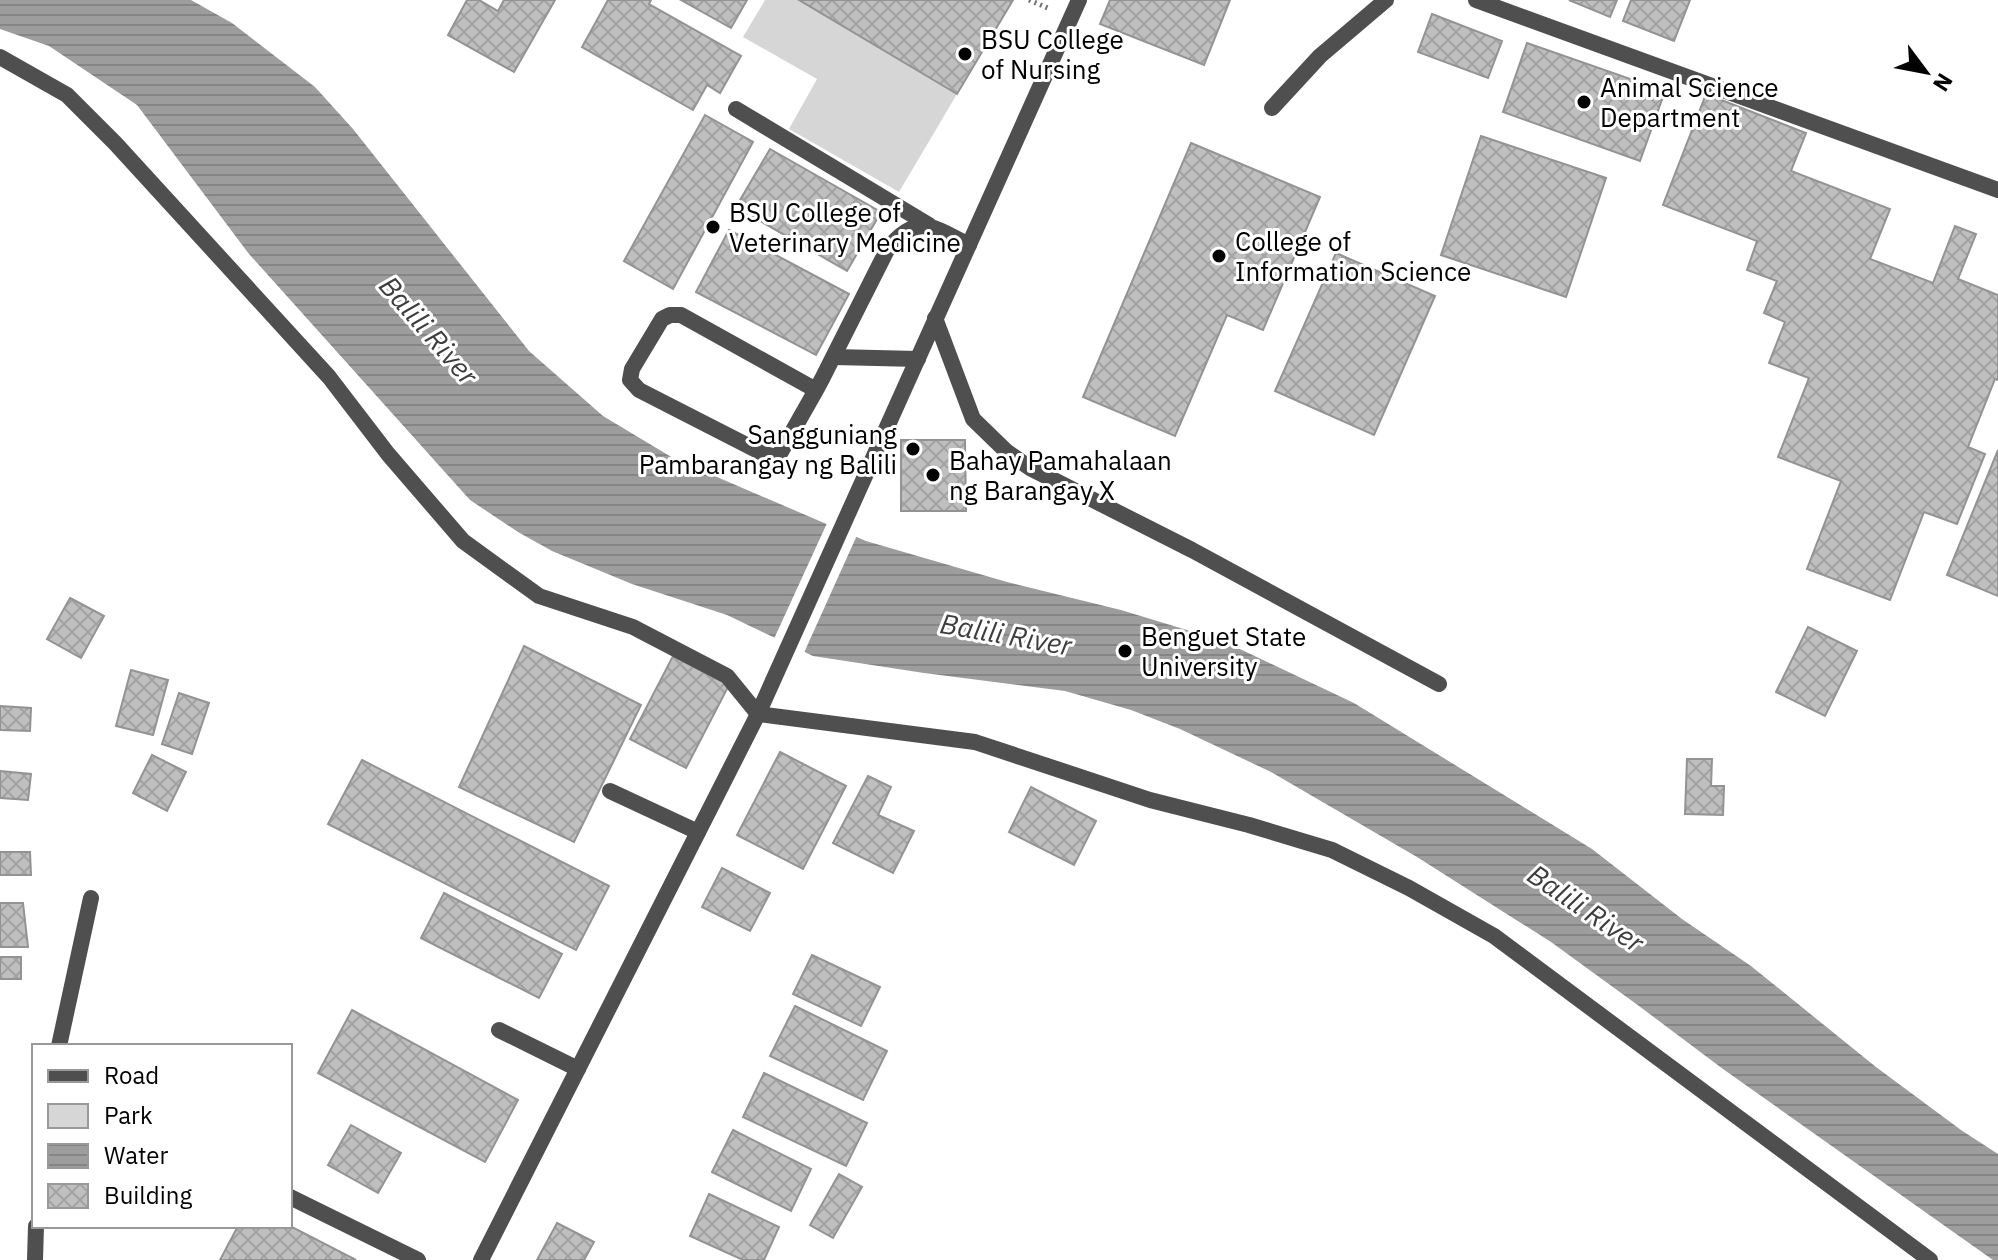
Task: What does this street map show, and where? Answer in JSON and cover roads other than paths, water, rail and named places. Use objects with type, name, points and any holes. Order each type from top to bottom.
[{"type":"street","points":[[481,1260],[758,714],[1079,0]]},
{"type":"street","points":[[1272,108],[1320,56],[1386,0]]},
{"type":"street","points":[[1476,0],[1998,190]]},
{"type":"street","points":[[0,57],[67,95],[168,199],[329,377],[388,454],[463,541],[539,596],[633,627],[727,676],[758,714],[975,742],[1150,800],[1332,850],[1409,888],[1494,936],[1930,1260]]},
{"type":"street","points":[[736,109],[929,225],[969,245]]},
{"type":"street","points":[[816,390],[681,315],[662,319],[632,369],[630,380],[639,390],[772,457],[778,457],[816,390],[834,357],[887,250],[903,234],[929,225]]},
{"type":"street","points":[[935,318],[973,419],[1006,451],[1030,468],[1192,550],[1439,684]]},
{"type":"street","points":[[834,357],[918,359]]},
{"type":"street","points":[[610,791],[698,832]]},
{"type":"street","points":[[59,1044],[91,898]]},
{"type":"street","points":[[499,1030],[578,1069]]},
{"type":"street","points":[[292,1198],[418,1260]]},
{"type":"street","points":[[35,1260],[36,1228]]},
{"type":"water","name":"Balili River","points":[[0,0],[191,0],[232,23],[315,87],[353,129],[529,351],[603,416],[673,458],[866,541],[1223,641],[1354,703],[1592,849],[1682,919],[1751,966],[1876,1067],[1998,1154],[1998,1260],[1993,1260],[1723,1069],[1551,942],[1417,857],[1271,772],[1180,729],[1131,710],[1065,691],[813,656],[727,615],[632,584],[552,551],[518,532],[470,500],[249,254],[137,105],[49,46],[0,29]]},
{"type":"place","name":"BSU College of Nursing","points":[[965,54]]},
{"type":"place","name":"Animal Science Department","points":[[1584,102]]},
{"type":"place","name":"BSU College of Veterinary Medicine","points":[[713,227]]},
{"type":"place","name":"College of Information Science","points":[[1219,256]]},
{"type":"place","name":"Sangguniang Pambarangay ng Balili","points":[[913,449]]},
{"type":"place","name":"Bahay Pamahalaan ng Barangay X","points":[[933,475]]},
{"type":"place","name":"Benguet State University","points":[[1125,651]]}]
